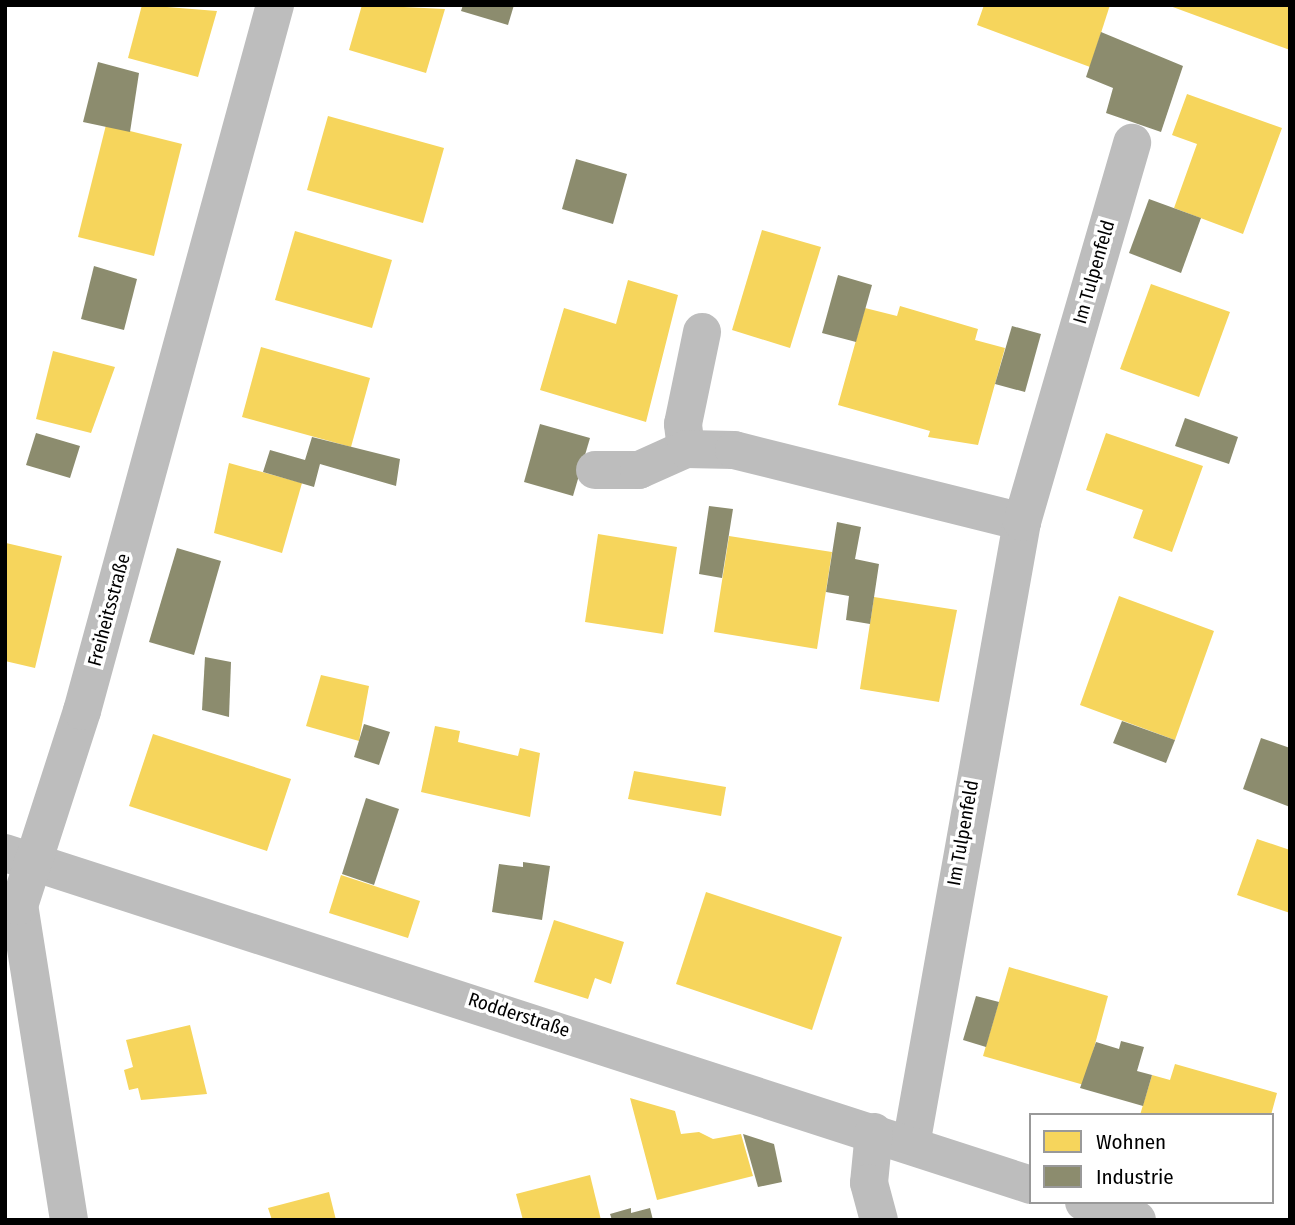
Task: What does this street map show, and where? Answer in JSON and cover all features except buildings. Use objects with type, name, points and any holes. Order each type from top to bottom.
[{"type":"street","name":"Freiheitsstraße","points":[[69,1220],[19,905],[18,856],[82,711],[275,5]]},
{"type":"street","name":"Im Tulpenfeld","points":[[911,1145],[1022,522],[1132,143]]},
{"type":"street","points":[[686,449],[683,424],[702,332]]},
{"type":"street","points":[[594,470],[639,470],[686,449],[734,450],[1022,522]]},
{"type":"street","name":"Rodderstraße","points":[[18,856],[1029,1184]]},
{"type":"street","points":[[874,1132],[869,1183],[879,1220]]},
{"type":"street","points":[[1090,1204],[1137,1220]]}]
